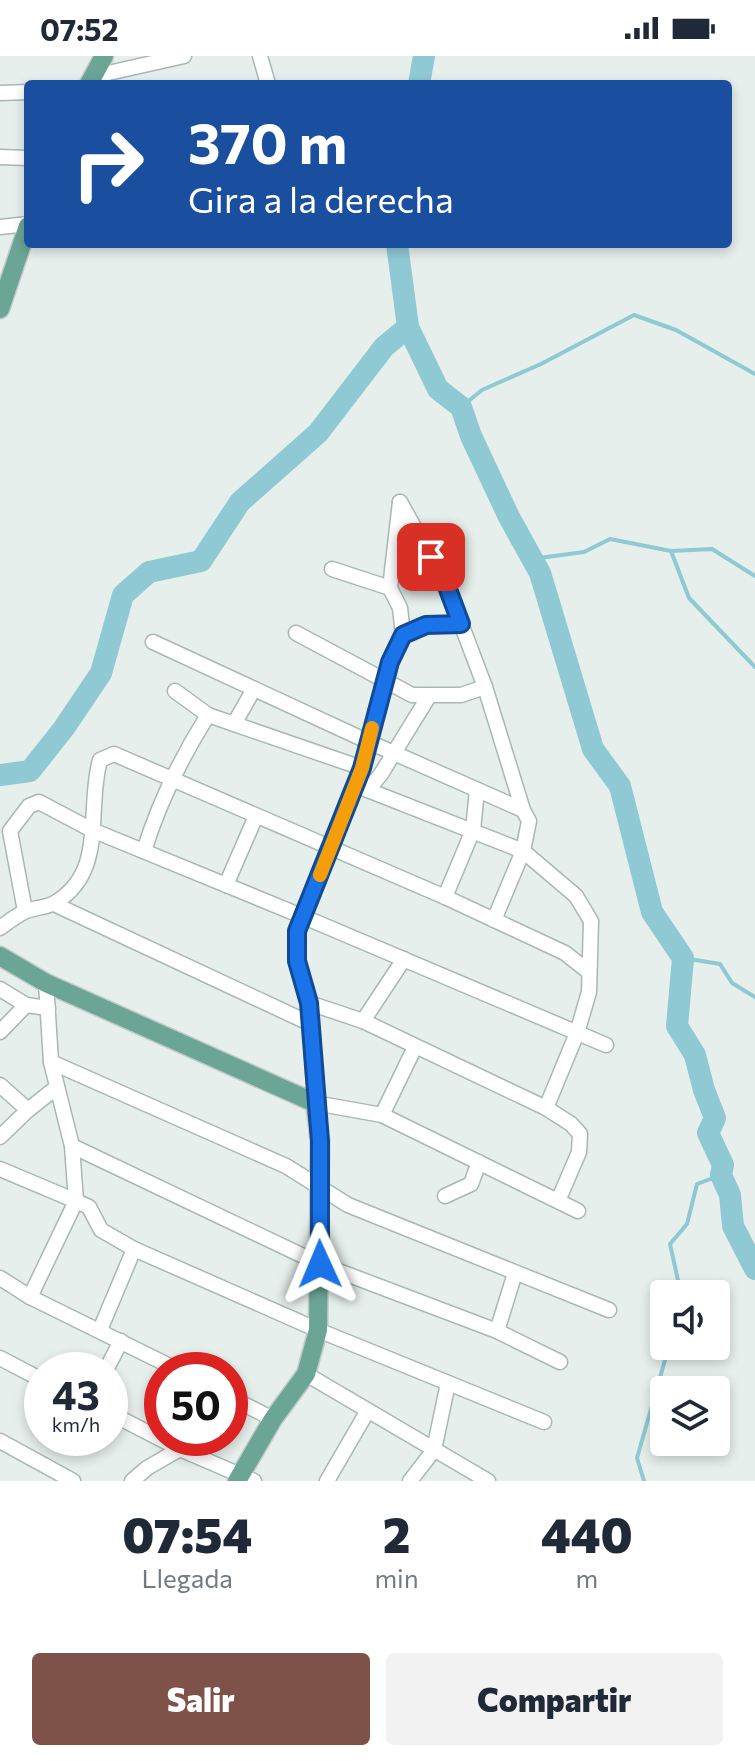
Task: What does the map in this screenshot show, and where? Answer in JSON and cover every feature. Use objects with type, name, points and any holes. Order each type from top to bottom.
[{"type":"main road","points":[[92,80],[104,56]]},
{"type":"main road","points":[[0,309],[24,237]]},
{"type":"main road","points":[[0,956],[46,983],[315,1103],[320,1141],[318,1330],[306,1374],[273,1419],[244,1479]]},
{"type":"street","points":[[92,80],[184,56]]},
{"type":"street","points":[[260,56],[267,80]]},
{"type":"street","points":[[0,93],[24,92]]},
{"type":"street","points":[[0,157],[24,158]]},
{"type":"street","points":[[0,227],[24,225]]},
{"type":"street","points":[[362,788],[362,768],[385,678],[403,635],[400,608],[390,588],[400,502],[446,584],[485,687],[529,821],[523,851],[494,920]]},
{"type":"street","points":[[332,569],[390,588]]},
{"type":"street","points":[[403,635],[426,625],[461,624]]},
{"type":"street","points":[[296,633],[412,695],[461,695],[485,687]]},
{"type":"street","points":[[153,642],[523,810]]},
{"type":"street","points":[[234,724],[254,689]]},
{"type":"street","points":[[175,691],[208,715],[362,768]]},
{"type":"street","points":[[429,696],[394,753],[362,788],[331,848],[297,931],[297,961],[309,1003],[315,1103],[382,1115],[578,1211]]},
{"type":"street","points":[[144,851],[171,780],[208,715]]},
{"type":"street","points":[[0,928],[25,911],[54,904],[74,888],[90,862],[96,775],[100,760],[114,754],[445,897],[565,953],[589,972]]},
{"type":"street","points":[[362,788],[523,851],[576,896],[591,921],[589,992],[577,1033],[546,1108]]},
{"type":"street","points":[[445,897],[473,830],[477,790]]},
{"type":"street","points":[[25,911],[10,831],[29,806],[39,802],[92,830],[606,1045]]},
{"type":"street","points":[[226,885],[256,816]]},
{"type":"street","points":[[54,904],[309,1023]]},
{"type":"street","points":[[363,1021],[404,959]]},
{"type":"street","points":[[30,1297],[76,1201],[72,1146],[51,1062],[46,983]]},
{"type":"street","points":[[0,989],[26,1005],[48,1008]]},
{"type":"street","points":[[309,1003],[363,1021],[546,1108],[571,1124],[580,1134],[579,1152],[558,1201]]},
{"type":"street","points":[[0,1032],[26,1005]]},
{"type":"street","points":[[382,1115],[415,1047]]},
{"type":"street","points":[[51,1062],[286,1166],[348,1205],[609,1310]]},
{"type":"street","points":[[0,1085],[28,1110]]},
{"type":"street","points":[[0,1137],[57,1087]]},
{"type":"street","points":[[72,1146],[320,1264],[497,1331],[560,1362]]},
{"type":"street","points":[[445,1196],[471,1184],[479,1162]]},
{"type":"street","points":[[0,1169],[89,1207],[101,1230],[134,1249],[318,1330],[544,1422]]},
{"type":"street","points":[[100,1330],[134,1249]]},
{"type":"street","points":[[497,1331],[515,1273]]},
{"type":"street","points":[[0,1278],[30,1297],[144,1353]]},
{"type":"street","points":[[115,1352],[121,1341]]},
{"type":"street","points":[[0,1358],[24,1371]]},
{"type":"street","points":[[306,1374],[488,1481]]},
{"type":"street","points":[[410,1481],[434,1450],[448,1383]]},
{"type":"street","points":[[248,1406],[273,1419]]},
{"type":"street","points":[[327,1481],[367,1412]]},
{"type":"street","points":[[0,1441],[73,1481]]},
{"type":"street","points":[[132,1481],[168,1456]]},
{"type":"street","points":[[195,1456],[244,1479]]},
{"type":"waterway","points":[[420,80],[424,56]]},
{"type":"waterway","points":[[398,248],[408,327],[438,389],[461,407],[471,436],[509,517],[540,573],[593,749],[620,786],[652,912],[683,958],[677,1026],[695,1055],[715,1118],[708,1133],[723,1165],[721,1175],[730,1195],[733,1226],[755,1269]]},
{"type":"waterway","points":[[461,407],[482,390],[541,364],[634,315],[676,330],[755,374]]},
{"type":"waterway","points":[[0,775],[30,771],[64,728],[101,673],[123,595],[149,572],[201,561],[240,502],[318,433],[384,347],[408,327]]},
{"type":"waterway","points":[[532,559],[584,552],[610,539],[671,551],[689,598],[755,667]]},
{"type":"waterway","points":[[671,551],[712,549],[755,576]]},
{"type":"waterway","points":[[683,958],[720,964],[732,983],[755,997]]},
{"type":"waterway","points":[[678,1280],[670,1244],[687,1224],[697,1184],[721,1175]]},
{"type":"waterway","points":[[644,1481],[637,1458],[665,1360]]},
{"type":"slow traffic","points":[[320,875],[362,768],[372,728]]},
{"type":"route","points":[[320,1264],[320,1141],[309,1003],[297,961],[297,931],[362,768],[390,662],[403,635],[426,625],[461,624],[446,584],[431,557]]}]
